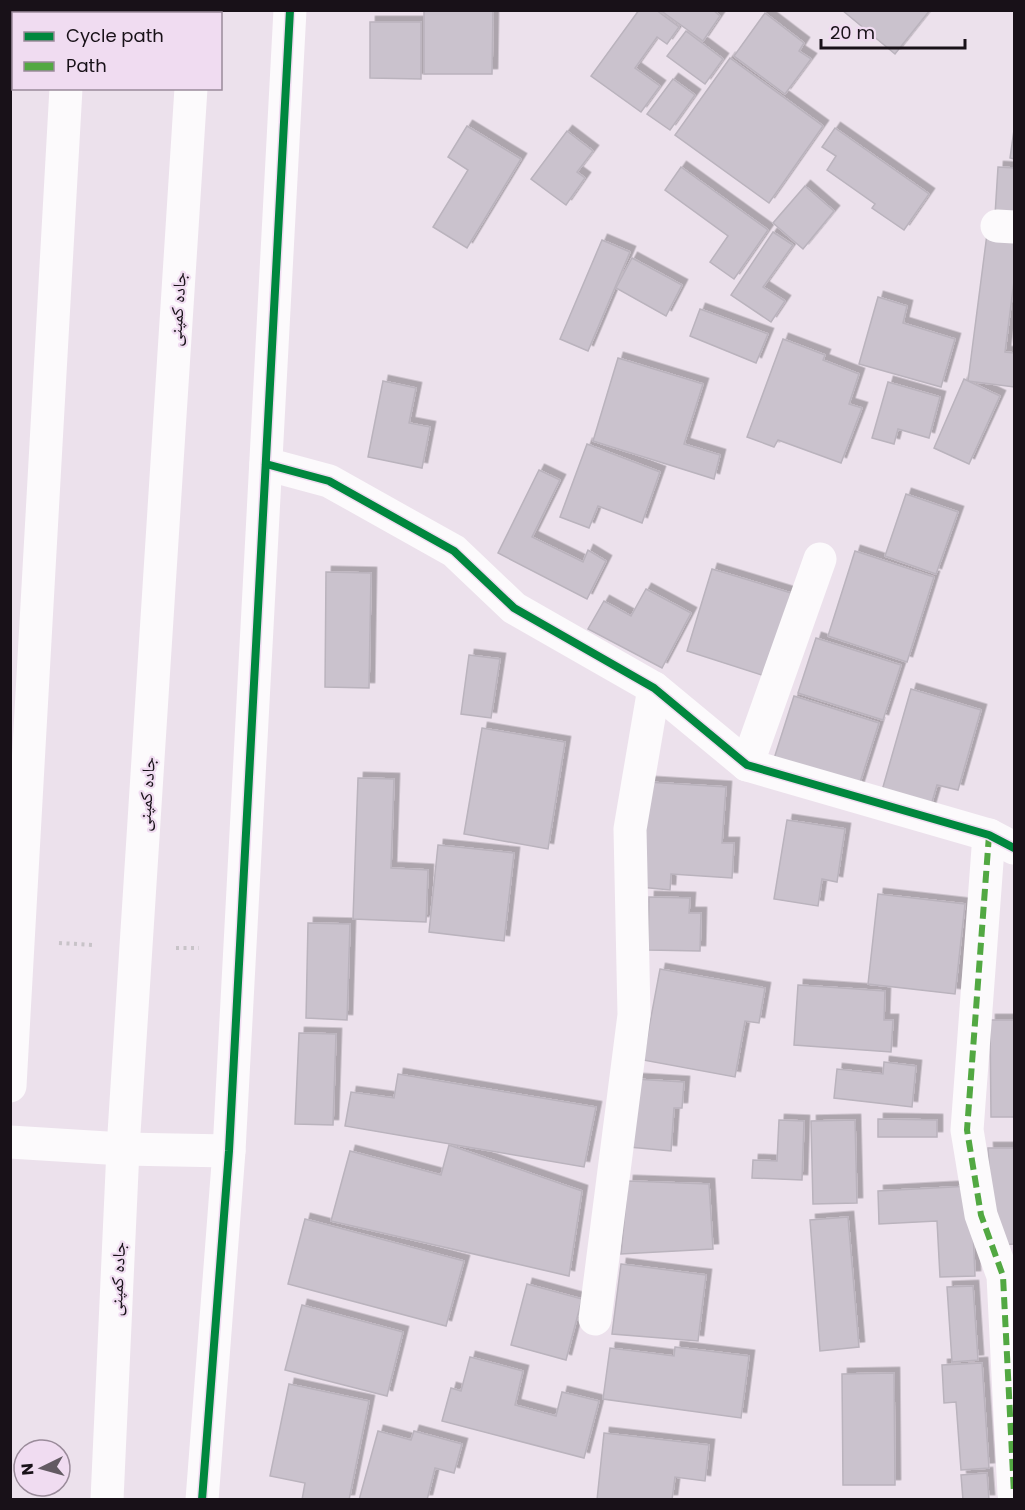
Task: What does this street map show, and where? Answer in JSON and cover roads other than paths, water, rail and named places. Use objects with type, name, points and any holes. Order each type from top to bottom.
[{"type":"main road","points":[[202,1500],[229,1151],[290,10]]},
{"type":"main road","points":[[10,1086],[66,90]]},
{"type":"main road","name":"جاده کمپنی","points":[[107,1500],[123,1149],[190,90]]},
{"type":"main road","points":[[266,464],[329,482],[454,551],[514,608],[654,688],[747,765],[1002,842],[967,1131],[981,1215],[1003,1276],[1014,1494]]},
{"type":"main road","points":[[747,765],[820,559]]},
{"type":"main road","points":[[595,1319],[634,1014],[630,829],[654,688]]},
{"type":"main road","points":[[10,1142],[123,1149],[229,1151]]}]
